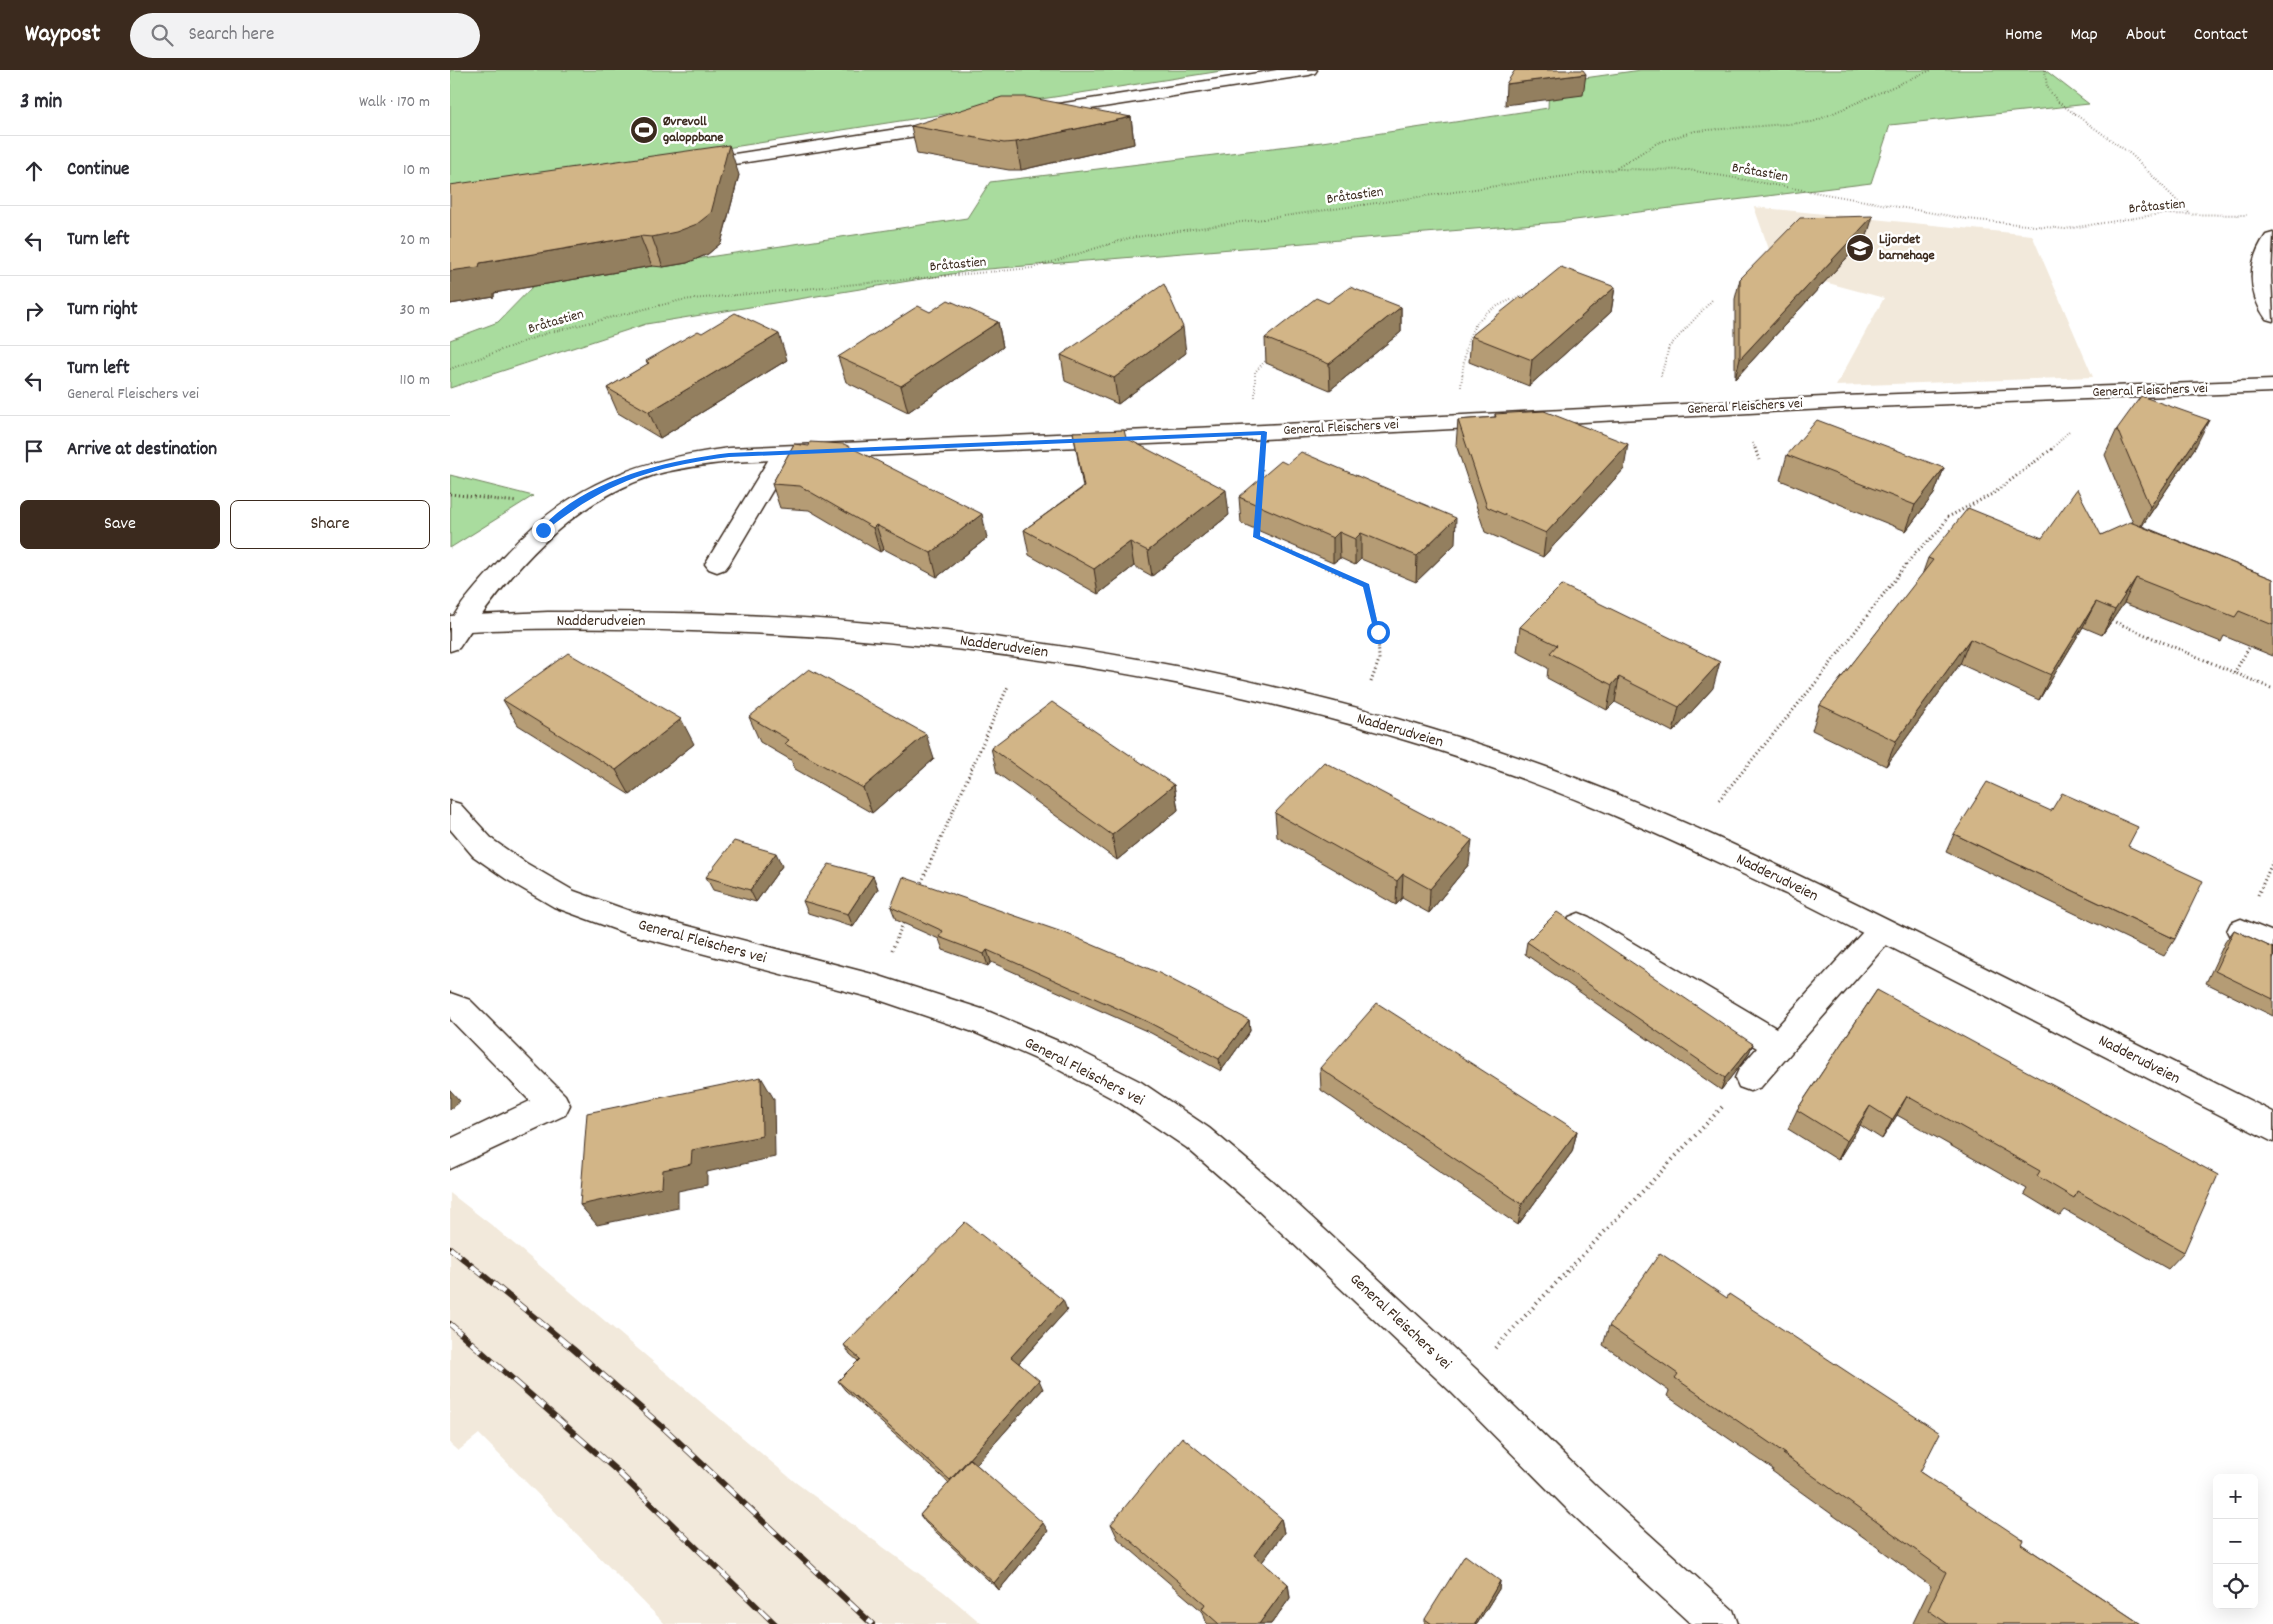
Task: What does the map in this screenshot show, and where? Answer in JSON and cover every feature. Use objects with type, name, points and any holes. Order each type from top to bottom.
[{"type":"street","points":[[1023,114],[1309,70]]},
{"type":"street","points":[[677,168],[964,123]]},
{"type":"street","points":[[2273,239],[2259,270],[2268,307],[2273,315]]},
{"type":"street","name":"General Fleischers vei","points":[[455,630],[524,547],[575,504],[614,483],[662,466],[729,455],[1259,433],[1844,402],[2273,386]]},
{"type":"street","points":[[718,564],[784,454]]},
{"type":"street","name":"Nadderudveien","points":[[455,630],[560,621],[782,624],[865,631],[1029,650],[1202,680],[1358,718],[1503,762],[1649,820],[1798,888],[2273,1128]]},
{"type":"street","name":"General Fleischers vei","points":[[450,811],[483,848],[516,871],[564,899],[625,921],[876,987],[985,1023],[1061,1056],[1130,1092],[1198,1138],[1261,1192],[1464,1381],[1584,1500],[1719,1624]]},
{"type":"street","points":[[1580,926],[1778,1046]]},
{"type":"street","points":[[1750,1078],[1882,930]]},
{"type":"street","points":[[2241,931],[2273,945]]},
{"type":"street","points":[[450,1006],[460,1009],[554,1105],[450,1155]]},
{"type":"path","points":[[1616,169],[1657,143],[1695,131],[1814,122],[1931,70]]},
{"type":"path","points":[[2044,70],[2047,88],[2058,102],[2132,155],[2190,214]]},
{"type":"path","name":"Bråtastien","points":[[450,369],[547,333],[682,300],[1032,268],[1129,238],[1616,169],[1689,170],[1967,219],[2065,229],[2160,214],[2255,215]]},
{"type":"path","points":[[1456,422],[1465,349],[1475,323],[1503,304],[1535,292]]},
{"type":"path","points":[[1664,411],[1661,375],[1669,347],[1712,300]]},
{"type":"path","points":[[1260,490],[1255,372],[1271,355]]},
{"type":"path","points":[[1719,800],[1818,680],[1915,553],[1938,532],[1948,517],[1994,493],[2050,451],[2090,408],[2085,394]]},
{"type":"path","points":[[450,494],[531,504],[560,515]]},
{"type":"path","points":[[1257,528],[1256,537],[1366,585],[1378,632],[1379,660],[1372,680]]},
{"type":"path","points":[[2104,618],[2273,689]]},
{"type":"path","points":[[2234,673],[2254,641]]},
{"type":"path","points":[[919,887],[1011,680]]},
{"type":"path","points":[[2254,904],[2273,861]]},
{"type":"path","points":[[876,987],[907,915]]},
{"type":"path","points":[[1464,1381],[1750,1078]]},
{"type":"shaded area","points":[[1754,207],[2032,235],[2093,377],[1836,386],[1884,298],[1776,269]]},
{"type":"shaded area","points":[[450,1193],[494,1227],[795,1482],[944,1592],[982,1624],[665,1624],[479,1434],[458,1451],[450,1444]]},
{"type":"green space","name":"Øvrevoll galoppbane","points":[[450,70],[1228,70],[450,191]]},
{"type":"green space","points":[[1641,70],[2045,70],[2089,104],[1890,125],[1871,183],[1559,222],[976,270],[646,324],[450,388],[450,340],[498,322],[536,283],[967,218],[990,182],[1322,142],[1548,108],[1549,83]]},
{"type":"green space","points":[[450,475],[533,496],[450,548]]},
{"type":"building","points":[[1515,70],[1583,70],[1586,74],[1506,84]]},
{"type":"building","points":[[1002,97],[1027,97],[1131,117],[1004,143],[911,126]]},
{"type":"building","points":[[729,145],[711,213],[697,224],[676,232],[652,237],[640,236],[480,263],[479,267],[450,271],[450,185]]},
{"type":"building","points":[[1873,216],[1740,359],[1740,279],[1800,218]]},
{"type":"building","points":[[1561,267],[1615,287],[1532,360],[1471,336],[1520,297],[1523,298]]},
{"type":"building","points":[[1164,284],[1183,327],[1114,378],[1061,355]]},
{"type":"building","points":[[1350,287],[1401,307],[1329,364],[1265,338],[1316,298],[1328,303]]},
{"type":"building","points":[[948,300],[998,322],[901,386],[838,357],[918,306],[930,312]]},
{"type":"building","points":[[735,313],[779,334],[649,412],[607,388],[649,363],[646,361],[698,331],[702,333]]},
{"type":"building","points":[[2141,396],[2209,420],[2150,507],[2117,429]]},
{"type":"building","points":[[1544,411],[1628,444],[1546,533],[1487,507],[1458,420],[1496,417],[1495,414]]},
{"type":"building","points":[[1817,420],[1944,468],[1915,505],[1787,455]]},
{"type":"building","points":[[1124,430],[1126,438],[1226,490],[1148,551],[1130,542],[1094,569],[1024,530],[1084,487],[1073,432]]},
{"type":"building","points":[[810,442],[844,444],[982,514],[931,553],[876,525],[873,528],[800,486],[772,484],[794,444],[809,446]]},
{"type":"building","points":[[1301,452],[1456,518],[1417,556],[1361,533],[1355,539],[1339,532],[1333,538],[1239,497],[1281,461],[1287,464]]},
{"type":"building","points":[[2077,489],[2101,535],[2130,522],[2273,579],[2273,625],[2239,611],[2235,617],[2136,578],[2115,610],[2096,602],[2051,675],[1970,639],[1896,741],[1820,705],[1933,560],[1928,558],[1968,508],[2042,538]]},
{"type":"building","points":[[1562,585],[1720,662],[1679,707],[1619,677],[1612,685],[1550,653],[1557,645],[1520,627]]},
{"type":"building","points":[[568,653],[681,719],[616,770],[503,700]]},
{"type":"building","points":[[809,669],[926,734],[863,788],[785,744],[789,740],[749,717]]},
{"type":"building","points":[[1052,702],[1174,785],[1112,835],[991,748]]},
{"type":"building","points":[[1324,762],[1472,840],[1430,889],[1403,874],[1397,881],[1275,813]]},
{"type":"building","points":[[1987,782],[2051,811],[2062,793],[2138,827],[2128,846],[2203,881],[2175,939],[1954,834]]},
{"type":"building","points":[[734,841],[776,853],[750,890],[706,877]]},
{"type":"building","points":[[829,864],[873,876],[848,914],[803,901]]},
{"type":"building","points":[[903,877],[1065,933],[1159,973],[1249,1020],[1219,1059],[1148,1022],[987,950],[984,954],[939,937],[943,931],[891,907]]},
{"type":"building","points":[[1557,912],[1753,1044],[1725,1078],[1527,942]]},
{"type":"building","points":[[2234,930],[2273,948],[2273,999],[2215,971]]},
{"type":"building","points":[[1877,990],[2218,1175],[2184,1252],[2077,1191],[2074,1198],[2037,1176],[2040,1171],[1907,1096],[1892,1120],[1870,1106],[1847,1141],[1797,1110]]},
{"type":"building","points":[[1377,1003],[1577,1131],[1522,1204],[1320,1068]]},
{"type":"building","points":[[761,1077],[762,1136],[692,1150],[691,1164],[663,1170],[662,1187],[580,1205],[587,1113]]},
{"type":"building","points":[[965,1222],[1063,1300],[1011,1357],[1039,1380],[950,1480],[838,1381],[860,1359],[844,1345]]},
{"type":"building","points":[[1660,1253],[1727,1298],[1729,1294],[1940,1433],[1920,1472],[2023,1540],[2021,1544],[2141,1624],[1948,1624],[1928,1610],[1946,1572],[1783,1454],[1786,1454],[1675,1378],[1678,1374],[1609,1326]]},
{"type":"building","points":[[1182,1437],[1281,1518],[1254,1555],[1288,1584],[1259,1624],[1219,1624],[1202,1609],[1205,1604],[1111,1524]]},
{"type":"building","points":[[970,1459],[1043,1523],[994,1583],[920,1515]]},
{"type":"building","points":[[1465,1555],[1500,1581],[1475,1624],[1432,1624],[1425,1619]]},
{"type":"railway","points":[[450,1248],[573,1349],[666,1430],[872,1624]]},
{"type":"railway","points":[[450,1324],[616,1470],[775,1624]]},
{"type":"place","name":"Øvrevoll galoppbane","points":[[644,130]]},
{"type":"place","name":"Lijordet barnehage","points":[[1860,248]]},
{"type":"route","points":[[543,530],[575,504],[614,483],[662,466],[729,455],[1264,432],[1256,537],[1366,585],[1378,632]]}]
